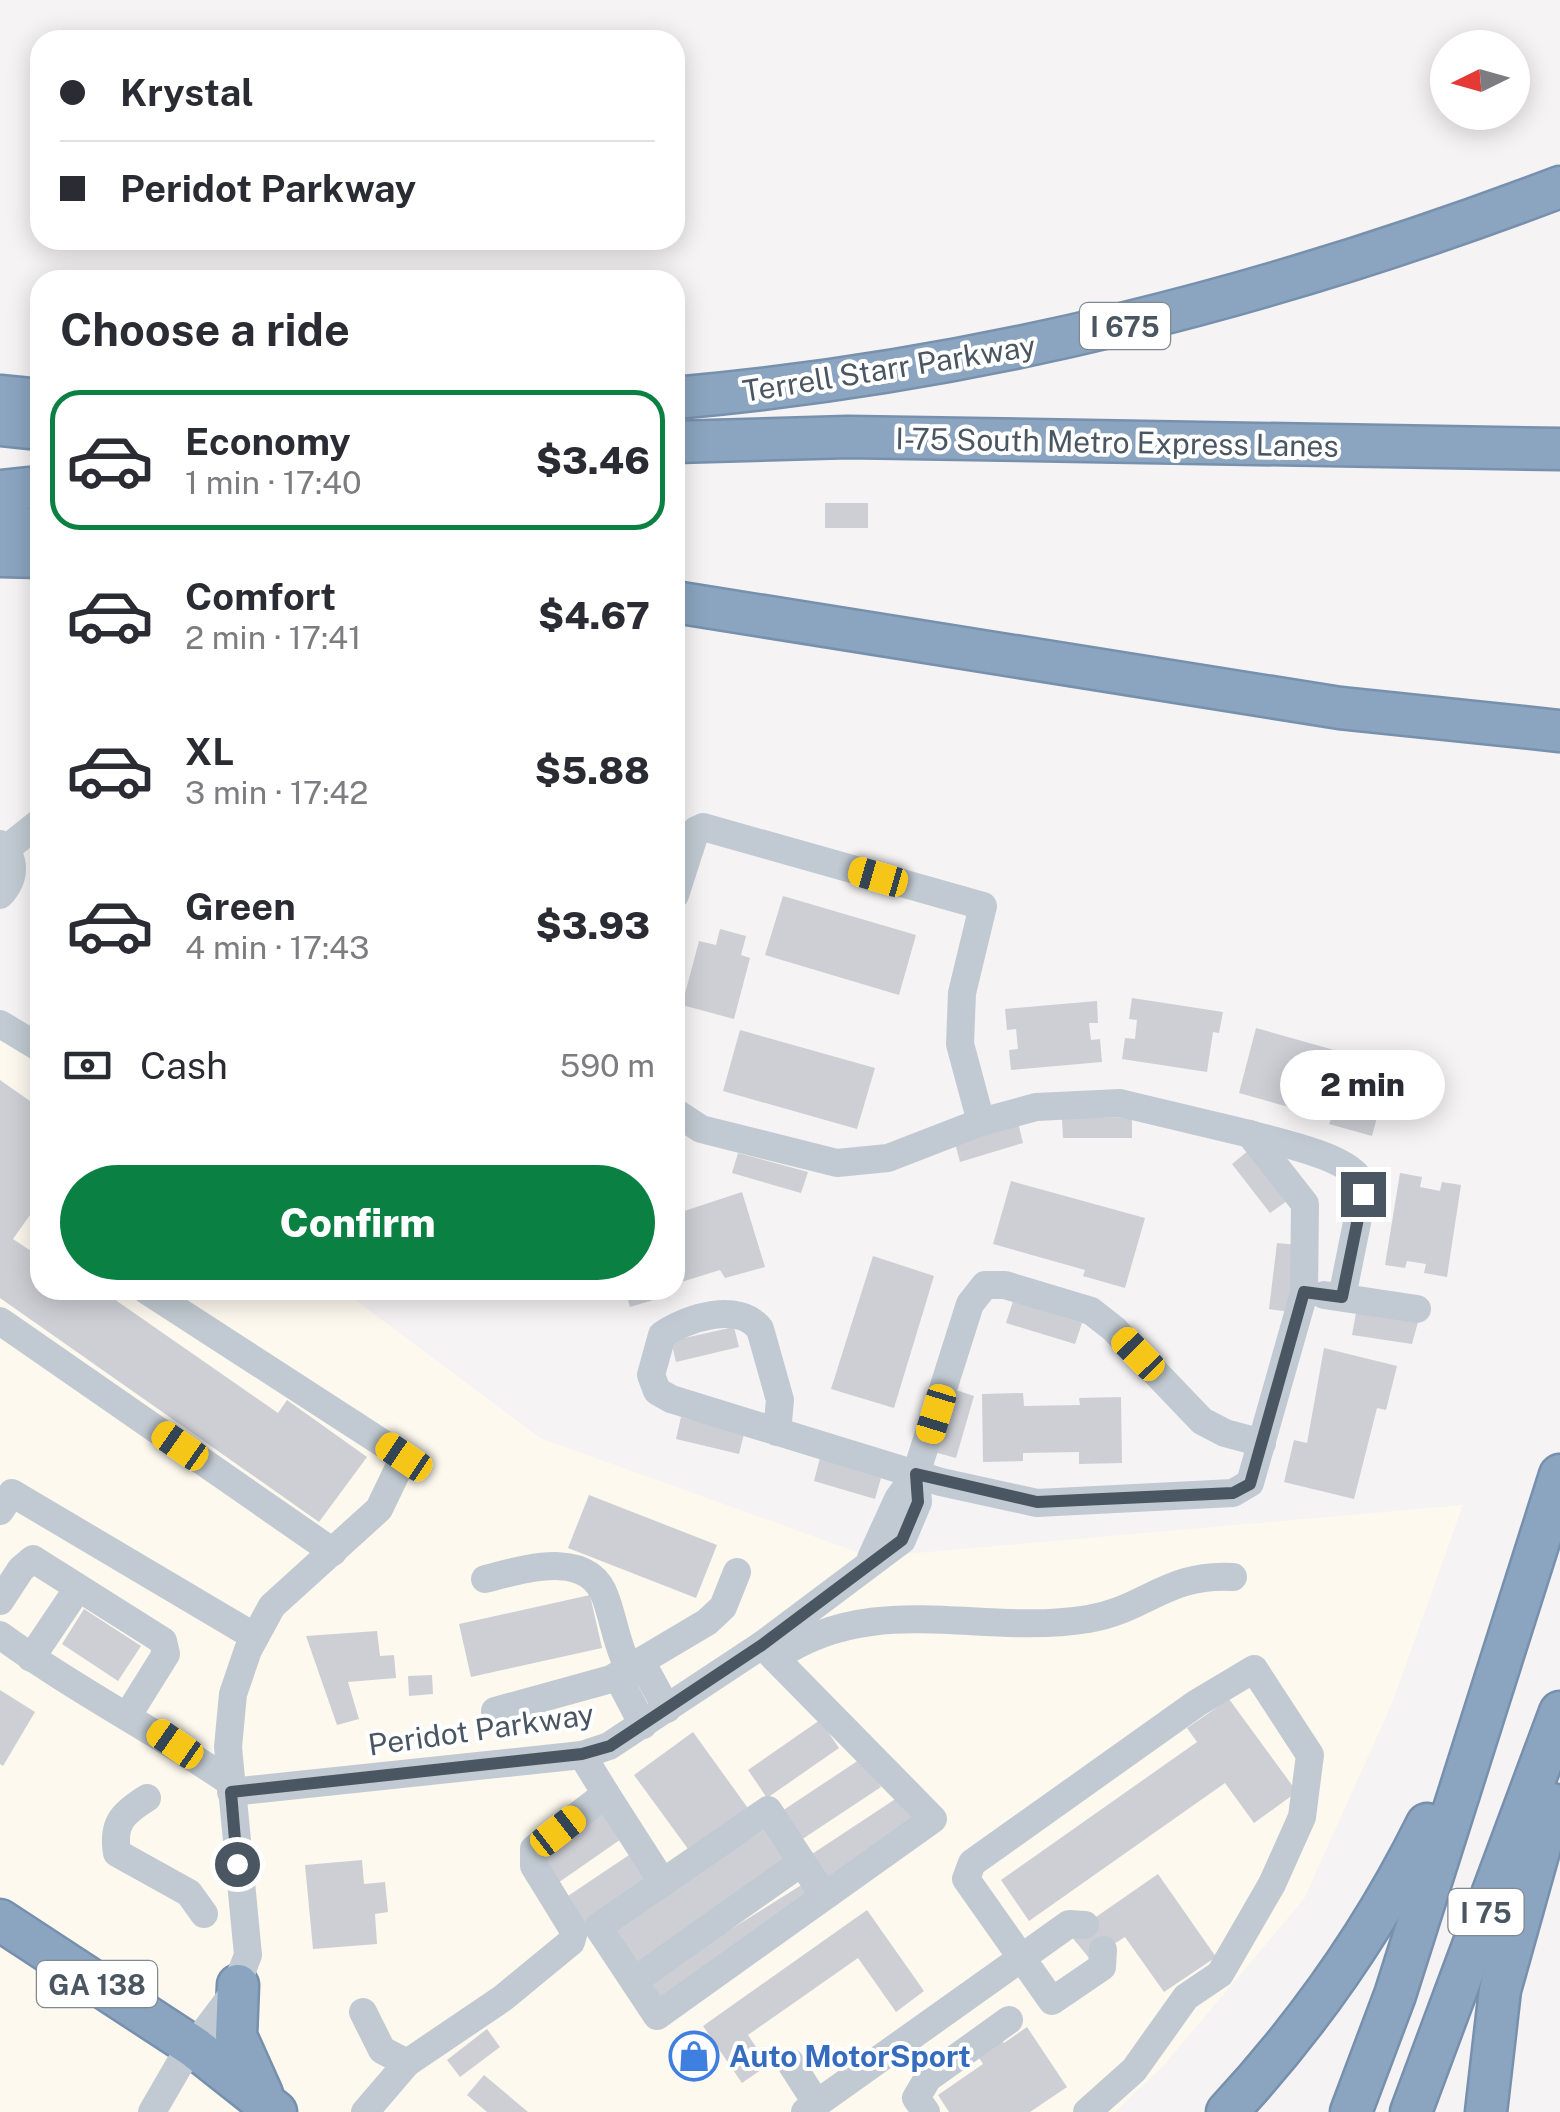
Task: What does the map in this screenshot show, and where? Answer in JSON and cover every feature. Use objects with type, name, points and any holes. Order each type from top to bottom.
[{"type":"highway","name":"Terrell Starr Parkway","points":[[685,397],[904,370],[1122,327],[1368,256],[1560,187]]},
{"type":"highway","points":[[0,396],[30,399]]},
{"type":"highway","points":[[0,423],[30,421]]},
{"type":"highway","points":[[0,423],[30,428]]},
{"type":"highway","name":"I-75 South Metro Express Lanes","points":[[685,442],[848,437],[1560,449]]},
{"type":"highway","points":[[0,491],[30,488]]},
{"type":"highway","points":[[0,526],[30,528]]},
{"type":"highway","points":[[0,556],[30,557]]},
{"type":"highway","points":[[685,604],[1340,708],[1560,731]]},
{"type":"highway","name":"I 75","points":[[1351,2112],[1394,1996],[1560,1475]]},
{"type":"highway","name":"I 75","points":[[1411,2112],[1560,1712]]},
{"type":"highway","points":[[1227,2112],[1287,2047],[1354,1954],[1404,1870],[1482,1713]]},
{"type":"highway","points":[[1486,2112],[1500,1990],[1560,1776]]},
{"type":"highway","name":"GA 138","points":[[0,1920],[260,2110]]},
{"type":"highway","name":"GA 138","points":[[0,1948],[186,2057]]},
{"type":"highway","points":[[238,1985],[236,2036],[260,2110]]},
{"type":"street","points":[[685,863],[691,844],[703,827],[984,906],[962,993],[960,1044],[981,1122]]},
{"type":"street","points":[[0,895],[12,878],[3,846],[30,828]]},
{"type":"street","points":[[0,1024],[30,1042]]},
{"type":"street","points":[[685,1119],[700,1129],[837,1163],[888,1158],[981,1122],[1036,1107],[1120,1103],[1250,1134],[1342,1163],[1362,1179],[1364,1188],[1342,1297]]},
{"type":"street","points":[[777,1432],[780,1400],[760,1329],[753,1320],[728,1313],[662,1336],[651,1375],[657,1392],[777,1432],[916,1474],[1037,1502],[1233,1493],[1250,1484],[1304,1292],[1304,1204],[1250,1134]]},
{"type":"street","name":"Peridot Parkway","points":[[230,1787],[582,1754],[610,1746],[768,1651],[906,1535],[918,1502],[916,1474],[973,1296],[993,1284],[1095,1314],[1202,1421],[1224,1433],[1262,1444]]},
{"type":"street","points":[[1304,1292],[1417,1308]]},
{"type":"street","points":[[152,2112],[238,1985],[248,1955],[230,1787],[234,1694],[255,1637],[272,1606],[379,1509],[404,1457],[161,1300]]},
{"type":"street","points":[[0,1321],[332,1552]]},
{"type":"street","points":[[4,1496],[255,1637]]},
{"type":"street","points":[[0,1601],[26,1562],[33,1560],[163,1641],[167,1648],[128,1715]]},
{"type":"street","points":[[485,1579],[551,1563],[596,1582],[605,1594],[618,1646],[628,1667],[622,1685],[643,1725]]},
{"type":"street","points":[[495,1711],[594,1686],[707,1622],[723,1607],[737,1572]]},
{"type":"street","points":[[606,1794],[534,1849],[534,1866],[634,1981],[658,2016],[933,1819],[768,1651],[854,1622],[1088,1619],[1202,1575],[1233,1577]]},
{"type":"street","points":[[31,1658],[78,1588]]},
{"type":"street","points":[[0,1635],[65,1683],[128,1715],[230,1787]]},
{"type":"street","points":[[628,1667],[648,1674],[668,1708]]},
{"type":"street","points":[[1088,2112],[1134,2070],[1186,1997],[1220,1974],[1272,1884],[1302,1817],[1310,1755],[1254,1668],[1197,1703],[972,1863],[966,1879],[1011,1949],[1023,1957],[1052,2001],[1102,1968],[1103,1950]]},
{"type":"street","points":[[582,1754],[663,1882]]},
{"type":"street","points":[[140,1803],[123,1812],[114,1835],[122,1858],[189,1893],[204,1914]]},
{"type":"street","points":[[365,2112],[407,2063],[503,1998],[586,1929],[768,1810],[824,1896]]},
{"type":"street","points":[[634,1981],[802,1862]]},
{"type":"street","points":[[790,2062],[811,2108],[1070,1924],[1084,1925]]},
{"type":"street","points":[[363,2012],[382,2050],[407,2063]]},
{"type":"street","points":[[942,2112],[924,2099],[928,2078],[1009,2020]]},
{"type":"shaded area","points":[[0,1033],[30,1056],[30,1300],[355,1300],[540,1438],[871,1557],[1463,1505],[1393,1701],[1304,1899],[1164,2065],[1115,2112],[0,2112]]},
{"type":"building","points":[[825,503],[868,503],[868,528],[825,528]]},
{"type":"building","points":[[783,896],[916,935],[899,995],[765,955]]},
{"type":"building","points":[[720,929],[746,936],[741,955],[750,958],[734,1019],[685,1006],[699,941],[716,945]]},
{"type":"building","points":[[1132,998],[1223,1012],[1219,1033],[1213,1032],[1207,1072],[1122,1059],[1125,1038],[1135,1039],[1137,1020],[1129,1019]]},
{"type":"building","points":[[1097,1001],[1098,1023],[1089,1023],[1091,1040],[1100,1039],[1102,1062],[1011,1070],[1009,1050],[1018,1049],[1016,1029],[1007,1030],[1005,1009]]},
{"type":"building","points":[[1256,1028],[1391,1066],[1372,1136],[1329,1124],[1331,1119],[1239,1093]]},
{"type":"building","points":[[740,1030],[875,1068],[857,1129],[723,1091]]},
{"type":"building","points":[[0,1080],[30,1101],[30,1215],[13,1239],[30,1250],[30,1300],[115,1300],[278,1413],[287,1400],[367,1457],[319,1522],[0,1298]]},
{"type":"building","points":[[1132,1117],[1132,1138],[1063,1138],[1062,1118]]},
{"type":"building","points":[[1018,1122],[1023,1143],[960,1162],[955,1143]]},
{"type":"building","points":[[1248,1151],[1287,1201],[1270,1213],[1232,1164]]},
{"type":"building","points":[[738,1153],[808,1172],[801,1193],[732,1173]]},
{"type":"building","points":[[1400,1173],[1422,1177],[1420,1187],[1440,1191],[1442,1182],[1461,1185],[1447,1277],[1424,1273],[1426,1264],[1407,1261],[1405,1268],[1385,1265]]},
{"type":"building","points":[[1011,1181],[1145,1218],[1125,1288],[1083,1276],[1085,1270],[993,1244]]},
{"type":"building","points":[[742,1192],[765,1267],[725,1278],[720,1270],[685,1281],[685,1211]]},
{"type":"building","points":[[1277,1243],[1298,1245],[1290,1312],[1269,1309]]},
{"type":"building","points":[[873,1256],[934,1276],[894,1408],[831,1389]]},
{"type":"building","points":[[628,1300],[653,1300],[630,1307]]},
{"type":"building","points":[[1013,1301],[1082,1323],[1075,1344],[1006,1323]]},
{"type":"building","points":[[1356,1313],[1418,1322],[1412,1344],[1352,1335]]},
{"type":"building","points":[[734,1327],[739,1347],[676,1362],[671,1341]]},
{"type":"building","points":[[1324,1348],[1397,1366],[1386,1410],[1377,1408],[1354,1499],[1284,1482],[1294,1440],[1307,1443]]},
{"type":"building","points":[[953,1389],[974,1396],[956,1458],[934,1452]]},
{"type":"building","points":[[1023,1393],[1024,1406],[1080,1405],[1079,1398],[1121,1397],[1122,1463],[1079,1464],[1079,1452],[1023,1453],[1023,1461],[983,1462],[982,1394]]},
{"type":"building","points":[[681,1417],[744,1434],[739,1454],[676,1439]]},
{"type":"building","points":[[820,1458],[881,1478],[875,1499],[814,1481]]},
{"type":"building","points":[[589,1495],[717,1545],[696,1598],[568,1548]]},
{"type":"building","points":[[590,1595],[602,1648],[471,1677],[459,1624]]},
{"type":"building","points":[[84,1609],[141,1646],[118,1681],[62,1644]]},
{"type":"building","points":[[377,1631],[380,1656],[394,1655],[396,1678],[348,1682],[359,1719],[337,1725],[306,1636]]},
{"type":"building","points":[[432,1675],[433,1694],[409,1696],[408,1676]]},
{"type":"building","points":[[0,1690],[35,1712],[3,1766],[0,1764]]},
{"type":"building","points":[[1229,1699],[1297,1792],[1254,1823],[1225,1783],[1029,1921],[1001,1880],[1197,1742],[1187,1728]]},
{"type":"building","points":[[820,1720],[839,1748],[767,1798],[748,1770]]},
{"type":"building","points":[[693,1732],[750,1811],[691,1853],[634,1775]]},
{"type":"building","points":[[862,1758],[881,1787],[798,1842],[779,1813]]},
{"type":"building","points":[[903,1794],[921,1823],[827,1885],[809,1856]]},
{"type":"building","points":[[605,1810],[624,1837],[555,1885],[537,1858]]},
{"type":"building","points":[[765,1829],[790,1867],[638,1967],[613,1929]]},
{"type":"building","points":[[635,1851],[654,1879],[583,1926],[565,1898]]},
{"type":"building","points":[[362,1860],[364,1884],[385,1882],[388,1912],[375,1914],[377,1944],[313,1949],[305,1865]]},
{"type":"building","points":[[1158,1874],[1216,1957],[1164,1992],[1125,1937],[1090,1959],[1070,1935]]},
{"type":"building","points":[[803,1884],[814,1902],[661,1998],[650,1980]]},
{"type":"building","points":[[867,1910],[924,1991],[896,2012],[858,1958],[748,2035],[768,2065],[742,2083],[703,2026]]},
{"type":"building","points":[[1027,2027],[1067,2087],[1030,2112],[949,2112],[938,2095],[983,2064],[976,2053],[1000,2037],[1004,2043]]},
{"type":"building","points":[[487,2029],[500,2047],[460,2077],[447,2060]]},
{"type":"building","points":[[484,2075],[528,2112],[487,2112],[467,2095]]},
{"type":"place","name":"Auto MotorSport","points":[[694,2056]]},
{"type":"route","points":[[237,1864],[231,1792],[582,1754],[610,1746],[762,1645],[902,1540],[918,1502],[916,1474],[1037,1502],[1233,1493],[1250,1484],[1304,1292],[1342,1297],[1363,1194]]}]
